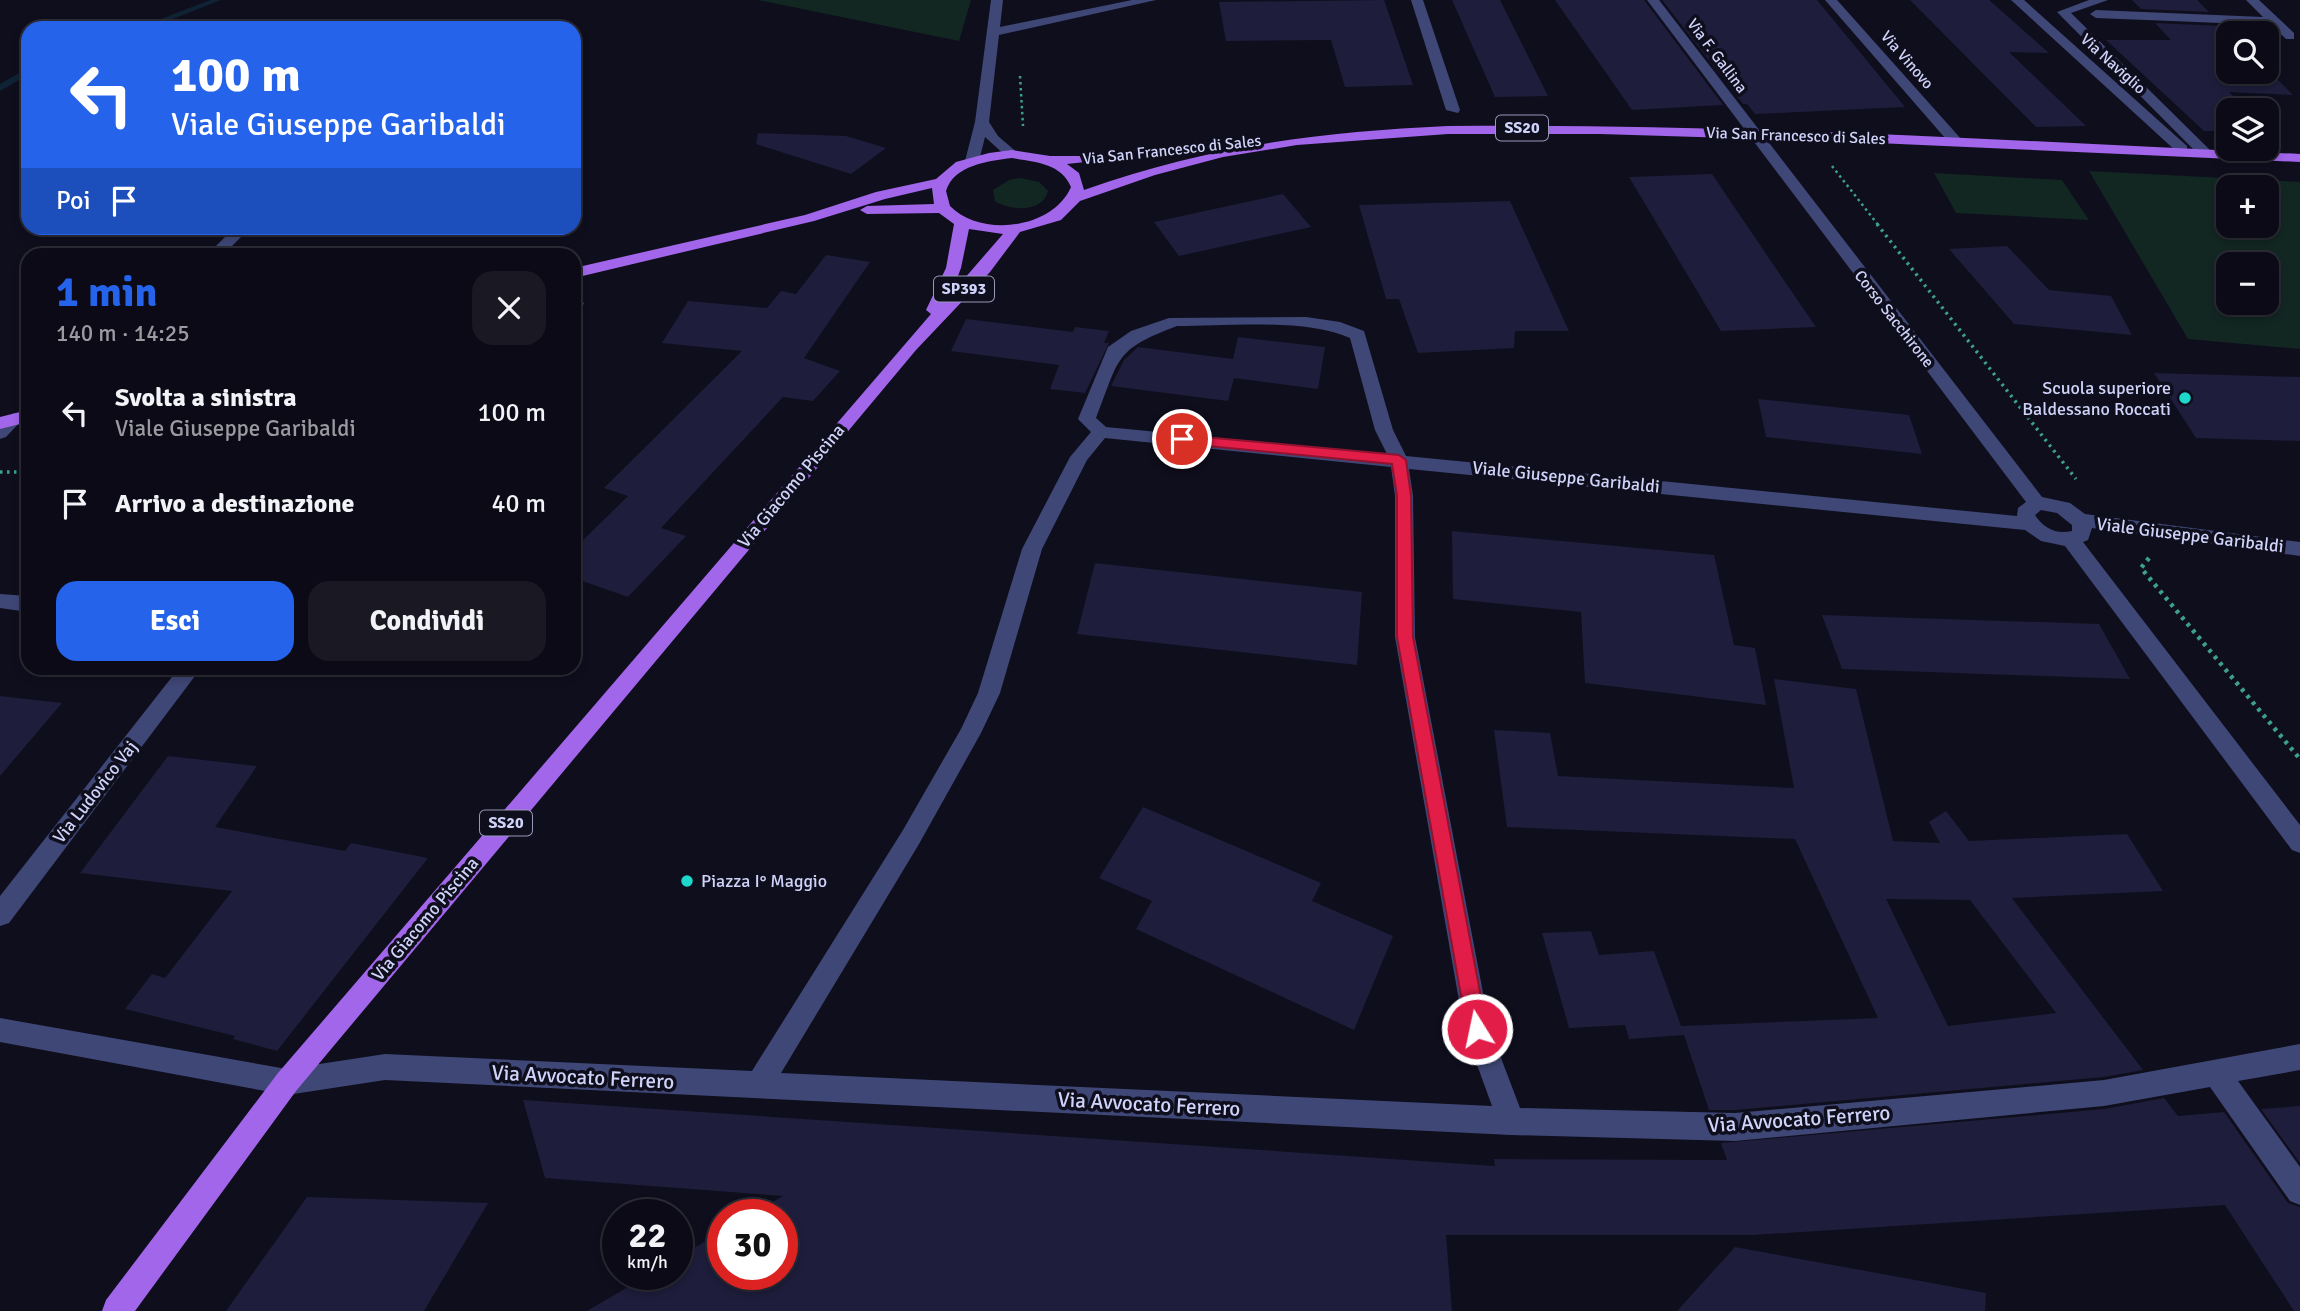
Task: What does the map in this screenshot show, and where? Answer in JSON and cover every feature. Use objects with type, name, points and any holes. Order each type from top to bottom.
[{"type":"main road","name":"Via San Francesco di Sales","points":[[972,161],[1012,154],[1052,160],[1087,160],[1232,141],[1512,128],[1753,133],[2300,158]]},
{"type":"main road","name":"Via San Francesco di Sales","points":[[962,222],[987,228],[1016,229],[1056,218],[1070,208],[1078,197],[1147,171],[1292,139]]},
{"type":"main road","points":[[1052,160],[1075,176],[1079,186],[1078,197]]},
{"type":"main road","points":[[962,222],[943,208],[938,195],[942,182],[949,174],[972,161]]},
{"type":"main road","points":[[581,272],[809,218],[881,195],[942,182]]},
{"type":"main road","points":[[809,218],[881,208],[943,208]]},
{"type":"main road","name":"Via Giacomo Piscina","points":[[910,346],[943,297],[960,248],[962,222]]},
{"type":"main road","name":"Via Giacomo Piscina","points":[[117,1311],[287,1082],[910,346],[984,269],[1016,229]]},
{"type":"street","points":[[972,161],[982,122],[998,0]]},
{"type":"street","points":[[993,32],[1150,0]]},
{"type":"street","points":[[1417,0],[1453,110]]},
{"type":"street","name":"Via F. Gallina","points":[[1653,0],[1753,133]]},
{"type":"street","name":"Via Vinovo","points":[[1831,0],[1957,143]]},
{"type":"street","points":[[2018,0],[2052,9],[2102,0]]},
{"type":"street","name":"Via Naviglio","points":[[2018,0],[2186,153]]},
{"type":"street","points":[[2252,0],[2274,21]]},
{"type":"street","points":[[2052,9],[2206,154]]},
{"type":"street","points":[[2096,14],[2274,21]]},
{"type":"street","points":[[2279,26],[2290,36]]},
{"type":"street","points":[[982,122],[993,139],[1012,154]]},
{"type":"street","name":"Corso Sacchirone","points":[[1753,133],[2037,503]]},
{"type":"street","points":[[221,248],[235,235]]},
{"type":"street","points":[[758,1086],[911,837],[989,694],[1032,549],[1079,457],[1101,432],[1087,419],[1114,351],[1137,335],[1175,321],[1306,322],[1339,327],[1358,335],[1384,430],[1399,460],[1404,496],[1405,637],[1477,1029],[1511,1121]]},
{"type":"street","points":[[0,433],[14,419]]},
{"type":"street","name":"Viale Giuseppe Garibaldi","points":[[1101,432],[2030,524],[2043,534],[2075,530],[2300,549]]},
{"type":"street","points":[[2030,524],[2025,513],[2037,503],[2066,509],[2075,530],[2300,843]]},
{"type":"street","points":[[0,601],[21,603]]},
{"type":"street","name":"Via Ludovico Vaj","points":[[0,915],[186,675]]},
{"type":"street","name":"Via Avvocato Ferrero","points":[[0,1030],[287,1082],[385,1067],[1511,1121],[1735,1127],[2104,1093],[2300,1057]]},
{"type":"street","points":[[2215,1071],[2300,1191]]},
{"type":"path","points":[[1019,27],[1023,132]]},
{"type":"path","points":[[1827,159],[2081,485]]},
{"type":"path","points":[[0,472],[21,472]]},
{"type":"path","points":[[2154,552],[2141,568],[2300,759]]},
{"type":"green space","points":[[758,0],[971,0],[959,41]]},
{"type":"green space","points":[[2089,171],[2216,178],[2216,238],[2279,238],[2279,181],[2300,182],[2300,349],[2188,339]]},
{"type":"green space","points":[[1934,173],[2062,180],[2089,220],[1956,213]]},
{"type":"green space","points":[[1020,178],[1039,182],[1048,191],[1045,198],[1040,203],[1025,208],[1009,207],[995,201],[993,190],[1009,180]]},
{"type":"building","points":[[1384,0],[1413,85],[1345,87],[1331,40],[1226,41],[1219,2]]},
{"type":"building","points":[[1452,0],[1500,0],[1548,96],[1495,97]]},
{"type":"building","points":[[1555,0],[1644,0],[1723,105],[1632,110]]},
{"type":"building","points":[[1662,0],[1817,0],[1905,107],[1755,114],[1747,104],[1743,104]]},
{"type":"building","points":[[1910,0],[1989,0],[2049,53],[2009,52],[2086,126],[2036,127]]},
{"type":"building","points":[[2132,0],[2197,0],[2209,12],[2141,9]]},
{"type":"building","points":[[2155,23],[2216,26],[2216,84],[2279,84],[2279,81],[2293,95],[2229,92],[2236,98],[2216,98],[2216,131],[2204,131],[2106,40],[2171,40]]},
{"type":"building","points":[[758,133],[846,136],[886,148],[851,174],[756,144]]},
{"type":"building","points":[[1712,174],[1816,327],[1721,331],[1629,177]]},
{"type":"building","points":[[1283,194],[1311,227],[1179,256],[1154,222]]},
{"type":"building","points":[[1510,201],[1569,331],[1515,331],[1514,348],[1418,353],[1399,299],[1386,299],[1359,205]]},
{"type":"building","points":[[2007,246],[2049,290],[2111,296],[2132,335],[2014,324],[1949,249]]},
{"type":"building","points":[[826,255],[870,262],[804,358],[840,371],[813,401],[783,397],[661,528],[686,536],[628,597],[581,580],[581,542],[628,496],[604,488],[742,351],[662,343],[688,301],[767,308],[781,291],[796,294]]},
{"type":"building","points":[[966,319],[1073,332],[1075,327],[1109,331],[1104,343],[1109,343],[1085,393],[1050,389],[1059,365],[951,351]]},
{"type":"building","points":[[1238,337],[1325,347],[1318,389],[1234,378],[1228,401],[1111,386],[1124,360],[1138,347],[1233,359]]},
{"type":"building","points":[[2154,373],[2300,377],[2300,441],[2196,438]]},
{"type":"building","points":[[1758,399],[1909,415],[1922,454],[1766,437]]},
{"type":"building","points":[[1452,531],[1714,555],[1734,645],[1755,648],[1766,705],[1585,683],[1581,612],[1453,599]]},
{"type":"building","points":[[1095,563],[1362,592],[1357,665],[1077,634]]},
{"type":"building","points":[[1822,615],[2099,624],[2130,679],[1842,669]]},
{"type":"building","points":[[1774,679],[1856,689],[1893,841],[1940,843],[1929,822],[1946,811],[1969,841],[2127,834],[2163,891],[2012,898],[2143,1070],[2104,1077],[1735,1110],[1709,1110],[1684,1035],[1629,1039],[1625,1025],[1569,1028],[1542,933],[1591,931],[1599,955],[1654,951],[1681,1026],[1878,1018],[1795,839],[1507,827],[1494,730],[1550,733],[1558,776],[1794,788]],"holes":[[[1886,899],[1970,900],[2056,1013],[1948,1026]]]},
{"type":"building","points":[[0,696],[62,703],[0,776]]},
{"type":"building","points":[[168,756],[257,766],[215,827],[345,851],[351,843],[428,858],[277,1051],[233,1039],[235,1036],[125,1009],[152,974],[165,978],[232,891],[80,873]]},
{"type":"building","points":[[1143,807],[1321,883],[1312,901],[1393,936],[1354,1030],[1136,929],[1152,901],[1099,878]]},
{"type":"building","points":[[2164,1098],[2178,1116],[2224,1112],[2288,1203],[2300,1207],[2300,1311],[2294,1311],[2225,1205],[1753,1235],[1446,1235],[1452,1311],[587,1311],[623,1290],[693,1290],[693,1249],[707,1240],[707,1290],[798,1290],[798,1199],[545,1178],[523,1100],[1495,1166],[1494,1159],[1727,1160],[1721,1143],[2104,1109]]},
{"type":"building","points":[[2300,1106],[2300,1163],[2261,1109]]},
{"type":"building","points":[[307,1197],[488,1203],[424,1311],[226,1311]]},
{"type":"building","points":[[1735,1247],[1986,1293],[1985,1311],[1677,1311]]},
{"type":"waterway","points":[[161,21],[217,0]]},
{"type":"waterway","points":[[0,88],[21,75]]},
{"type":"place","name":"Scuola superiore Baldessano Roccati","points":[[2185,398]]},
{"type":"place","name":"Piazza I° Maggio","points":[[687,881]]},
{"type":"route","points":[[1182,439],[1399,460],[1404,496],[1405,637],[1477,1029]]}]
